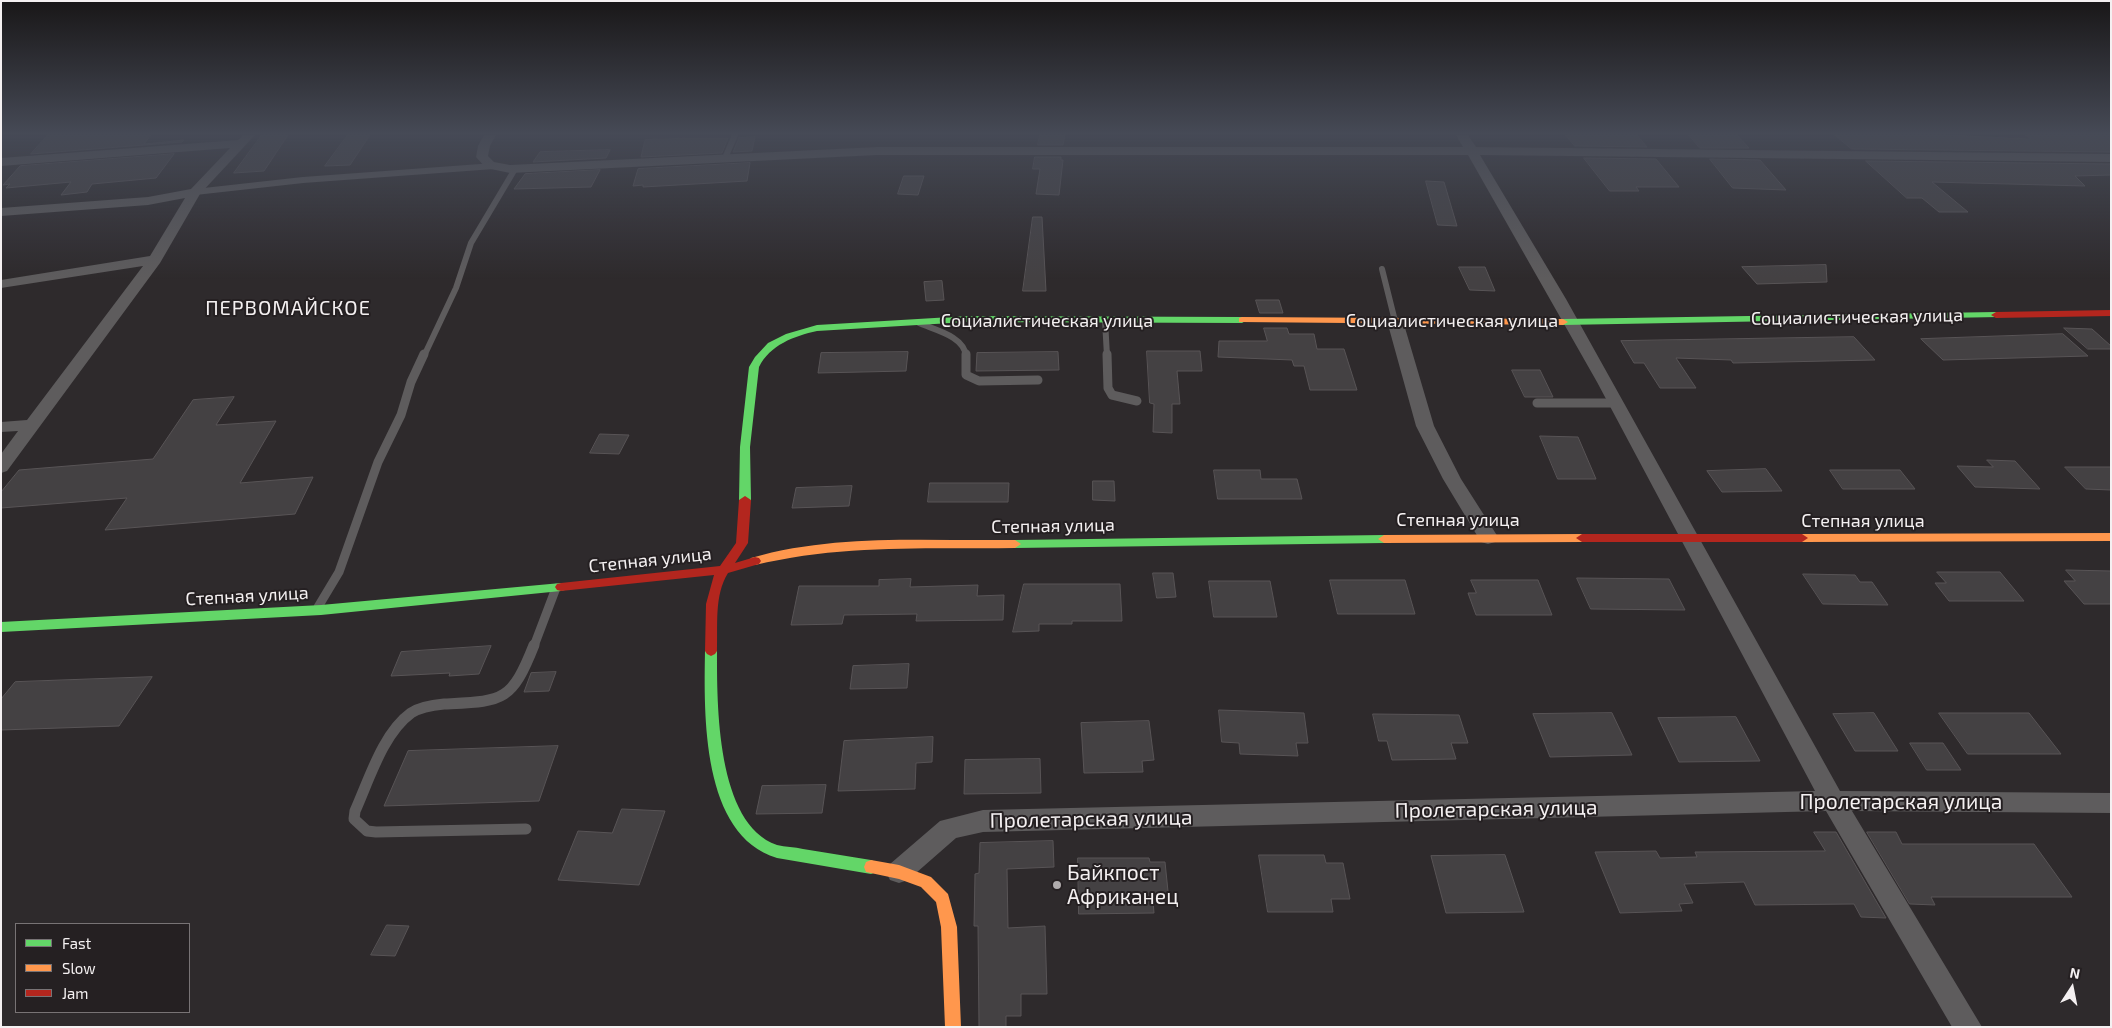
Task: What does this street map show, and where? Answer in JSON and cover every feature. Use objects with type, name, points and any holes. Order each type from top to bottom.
[{"type":"street","points":[[1,467],[155,260],[195,192],[203,183]]},
{"type":"street","points":[[1491,183],[1573,322],[1615,403],[1833,801],[1968,1027]]},
{"type":"street","points":[[1,212],[148,201],[195,192]]},
{"type":"street","points":[[1,284],[155,260]]},
{"type":"street","name":"Социалистическая улица","points":[[954,1027],[948,927],[942,899],[926,882],[899,872],[771,850],[755,841],[731,811],[722,788],[710,696],[712,604],[718,579],[738,551],[744,536],[745,447],[754,367],[758,359],[773,345],[794,334],[817,328],[996,319],[1573,322],[2111,313]]},
{"type":"street","points":[[1395,321],[1425,426],[1452,479],[1488,537]]},
{"type":"street","points":[[1,427],[34,425]]},
{"type":"street","name":"Степная улица","points":[[1,627],[316,610],[724,570],[776,555],[836,547],[1488,537],[1691,539],[2111,537]]},
{"type":"street","name":"Пролетарская улица","points":[[899,872],[949,829],[982,821],[1833,801],[2111,803]]},
{"type":"lane","points":[[195,192],[276,183]]},
{"type":"lane","points":[[316,610],[338,572],[378,462],[401,415],[411,382],[456,288],[471,243],[508,183]]},
{"type":"lane","points":[[1382,269],[1395,321]]},
{"type":"lane","points":[[1105,320],[1108,388],[1112,395],[1137,402]]},
{"type":"lane","points":[[917,322],[962,342],[967,350],[965,369],[968,378],[979,381],[1038,380]]},
{"type":"lane","points":[[1537,402],[1615,403]]},
{"type":"lane","points":[[526,830],[376,832],[367,831],[354,819],[355,811],[392,730],[412,712],[433,705],[491,702],[508,693],[526,668],[556,587]]},
{"type":"building","points":[[5,183],[60,183],[6,188],[10,184],[3,185]]},
{"type":"building","points":[[70,183],[103,183],[92,184],[87,192],[61,195]]},
{"type":"building","points":[[518,183],[593,183],[591,187],[514,189]]},
{"type":"building","points":[[634,183],[713,183],[643,187],[643,185],[633,186]]},
{"type":"building","points":[[902,183],[922,183],[918,195],[898,194]]},
{"type":"building","points":[[1038,183],[1060,183],[1059,195],[1036,194]]},
{"type":"building","points":[[1427,183],[1444,183],[1457,226],[1438,225]]},
{"type":"building","points":[[1604,183],[1676,183],[1679,187],[1636,187],[1639,191],[1610,191]]},
{"type":"building","points":[[1729,183],[1780,183],[1786,190],[1733,188]]},
{"type":"building","points":[[1890,183],[1933,183],[1968,212],[1939,212],[1922,198],[1907,198]]},
{"type":"building","points":[[1969,183],[2082,183],[2085,186]]},
{"type":"building","points":[[1033,217],[1042,217],[1046,291],[1023,291]]},
{"type":"building","points":[[1826,265],[1827,282],[1757,284],[1742,267]]},
{"type":"building","points":[[1459,267],[1485,267],[1495,291],[1470,290]]},
{"type":"building","points":[[942,281],[944,300],[926,301],[924,282]]},
{"type":"building","points":[[1256,300],[1279,300],[1283,313],[1260,313]]},
{"type":"building","points":[[1264,328],[1287,328],[1289,334],[1314,334],[1317,349],[1344,349],[1357,390],[1310,390],[1304,366],[1294,366],[1292,360],[1218,357],[1219,341],[1267,341]]},
{"type":"building","points":[[2064,328],[2092,329],[2111,346],[2111,349],[2088,349]]},
{"type":"building","points":[[2063,334],[2088,356],[1943,360],[1921,339]]},
{"type":"building","points":[[1854,337],[1875,360],[1733,363],[1731,360],[1676,358],[1696,388],[1660,388],[1644,363],[1634,363],[1621,341]]},
{"type":"building","points":[[1147,351],[1200,351],[1202,371],[1177,371],[1180,404],[1172,404],[1172,433],[1153,432],[1154,404],[1150,403]]},
{"type":"building","points":[[908,352],[906,371],[818,373],[821,353]]},
{"type":"building","points":[[1058,352],[1059,370],[976,371],[977,353]]},
{"type":"building","points":[[1512,370],[1540,370],[1553,397],[1525,397]]},
{"type":"building","points":[[234,397],[216,425],[276,421],[240,483],[313,477],[295,514],[105,530],[127,498],[1,508],[1,492],[19,470],[153,459],[193,400]]},
{"type":"building","points":[[600,434],[629,435],[619,454],[590,453]]},
{"type":"building","points":[[1540,436],[1578,437],[1596,479],[1558,479]]},
{"type":"building","points":[[1987,460],[2015,461],[2040,489],[1975,487],[1957,466],[1993,467]]},
{"type":"building","points":[[2065,467],[2111,467],[2111,490],[2086,489]]},
{"type":"building","points":[[1766,469],[1782,491],[1722,492],[1707,471]]},
{"type":"building","points":[[1214,470],[1260,470],[1261,479],[1297,479],[1302,499],[1218,499]]},
{"type":"building","points":[[1830,470],[1900,470],[1915,489],[1843,489]]},
{"type":"building","points":[[1093,481],[1114,481],[1115,501],[1093,500]]},
{"type":"building","points":[[930,483],[1009,483],[1008,502],[928,502]]},
{"type":"building","points":[[852,486],[849,506],[792,508],[796,488]]},
{"type":"building","points":[[2066,570],[2111,571],[2111,604],[2084,604],[2064,581],[2075,581]]},
{"type":"building","points":[[1937,572],[2000,572],[2024,601],[1949,601],[1935,583],[1946,583]]},
{"type":"building","points":[[1153,573],[1173,573],[1176,597],[1157,598]]},
{"type":"building","points":[[1803,574],[1855,575],[1860,582],[1872,582],[1888,605],[1823,604]]},
{"type":"building","points":[[1577,578],[1669,579],[1685,610],[1591,609]]},
{"type":"building","points":[[911,579],[910,587],[978,585],[977,596],[1004,595],[1003,620],[916,621],[917,614],[844,615],[842,624],[791,625],[799,586],[879,586],[879,580]]},
{"type":"building","points":[[1330,580],[1405,580],[1415,614],[1338,614]]},
{"type":"building","points":[[1471,580],[1538,580],[1552,615],[1476,615],[1468,593],[1476,593]]},
{"type":"building","points":[[1209,581],[1270,581],[1277,617],[1214,617]]},
{"type":"building","points":[[1024,584],[1120,584],[1122,621],[1072,621],[1072,624],[1039,624],[1039,631],[1013,632]]},
{"type":"building","points":[[491,646],[479,674],[449,676],[450,673],[391,676],[401,652]]},
{"type":"building","points":[[909,664],[907,688],[850,689],[853,666]]},
{"type":"building","points":[[556,672],[549,691],[524,692],[531,673]]},
{"type":"building","points":[[152,677],[119,726],[1,730],[1,699],[15,682]]},
{"type":"building","points":[[1219,710],[1304,713],[1308,743],[1296,743],[1298,756],[1240,754],[1239,743],[1222,742]]},
{"type":"building","points":[[1612,713],[1632,755],[1550,757],[1533,714]]},
{"type":"building","points":[[1874,713],[1898,751],[1855,751],[1833,714]]},
{"type":"building","points":[[1939,713],[2029,713],[2061,754],[1968,754]]},
{"type":"building","points":[[1373,714],[1459,715],[1468,743],[1451,743],[1456,759],[1392,760],[1387,741],[1379,741]]},
{"type":"building","points":[[1736,717],[1760,761],[1679,762],[1658,718]]},
{"type":"building","points":[[1149,721],[1154,760],[1142,761],[1143,772],[1084,773],[1081,723]]},
{"type":"building","points":[[933,737],[932,762],[916,763],[915,789],[838,791],[844,741]]},
{"type":"building","points":[[1910,743],[1943,743],[1961,770],[1927,770]]},
{"type":"building","points":[[558,746],[539,801],[384,806],[408,751]]},
{"type":"building","points":[[1040,759],[1041,793],[964,794],[965,760]]},
{"type":"building","points":[[826,785],[822,813],[756,814],[762,786]]},
{"type":"building","points":[[622,809],[665,811],[639,885],[558,880],[578,831],[612,833]]},
{"type":"building","points":[[1814,832],[1836,832],[1886,918],[1861,917],[1854,904],[1755,905],[1744,882],[1684,884],[1693,903],[1679,904],[1682,911],[1620,913],[1595,852],[1656,851],[1660,858],[1697,857],[1695,852],[1825,851]]},
{"type":"building","points":[[1867,832],[1896,832],[1902,844],[2034,844],[2072,897],[1931,897],[1935,905],[1910,904]]},
{"type":"building","points":[[1053,841],[1054,867],[1007,869],[1008,928],[1045,926],[1047,994],[1021,994],[1021,1016],[1006,1016],[1006,1027],[979,1027],[978,926],[974,926],[975,874],[979,873],[980,843]]},
{"type":"building","points":[[1259,855],[1324,855],[1326,863],[1343,863],[1350,899],[1331,899],[1333,912],[1268,912]]},
{"type":"building","points":[[1505,855],[1524,912],[1446,913],[1431,856]]},
{"type":"building","points":[[1078,858],[1149,858],[1150,862],[1165,862],[1169,901],[1153,901],[1154,913],[1079,914]]},
{"type":"building","points":[[387,925],[409,926],[395,956],[371,955]]},
{"type":"traffic: fast","points":[[1563,322],[1996,315]]},
{"type":"traffic: fast","points":[[745,500],[745,447],[754,367],[764,351],[789,336],[817,328],[968,319],[1242,320]]},
{"type":"traffic: fast","points":[[1015,544],[1384,539]]},
{"type":"traffic: fast","points":[[1,627],[321,610],[561,587]]},
{"type":"traffic: fast","points":[[711,651],[711,702],[717,761],[724,790],[735,815],[750,835],[770,849],[871,867]]},
{"type":"traffic: slow","points":[[1242,320],[1563,322]]},
{"type":"traffic: slow","points":[[1802,538],[2111,537]]},
{"type":"traffic: slow","points":[[1384,539],[1582,538]]},
{"type":"traffic: slow","points":[[755,561],[785,554],[850,546],[1015,544]]},
{"type":"traffic: slow","points":[[871,867],[899,872],[926,882],[943,899],[949,927],[953,1027]]},
{"type":"traffic: jam","points":[[1996,315],[2111,313]]},
{"type":"traffic: jam","points":[[711,651],[712,604],[718,579],[742,543],[745,500]]},
{"type":"traffic: jam","points":[[1582,538],[1802,538]]},
{"type":"traffic: jam","points":[[561,587],[724,570],[755,561]]},
{"type":"place","name":"Байкпост Африканец","points":[[1057,885]]},
{"type":"district","name":"ПЕРВОМАЙСКОЕ","points":[[288,308]]}]
